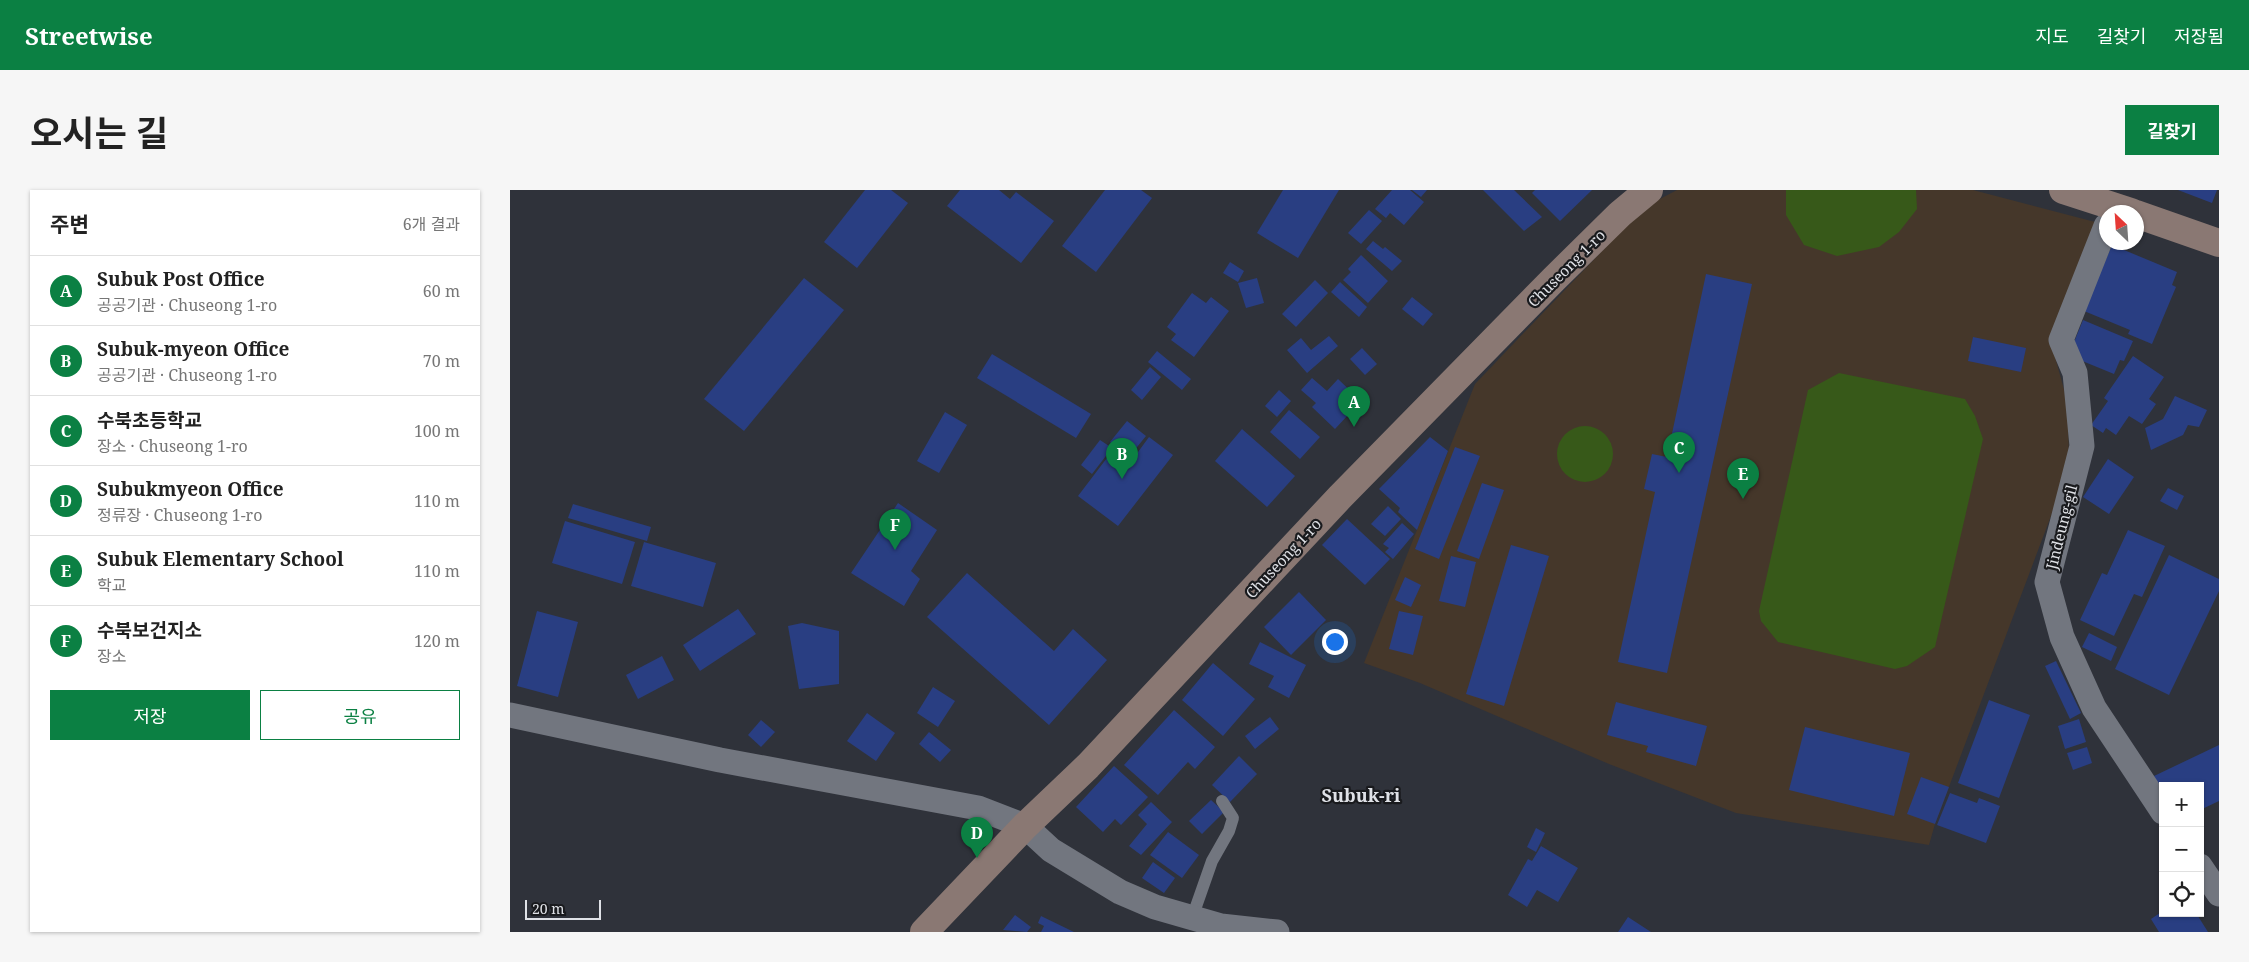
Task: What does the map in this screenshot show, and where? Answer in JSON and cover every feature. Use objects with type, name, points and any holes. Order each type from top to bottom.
[{"type":"street","name":"Chuseong 1-ro","points":[[924,932],[1024,826],[1088,766],[1340,496],[1620,214],[1649,190]]},
{"type":"street","points":[[2063,190],[2099,205]]},
{"type":"street","points":[[2144,221],[2219,243]]},
{"type":"street","name":"Jindeung-gil","points":[[2103,250],[2061,340],[2075,373],[2082,446],[2048,582],[2062,636],[2094,708],[2159,806]]},
{"type":"street","points":[[510,716],[720,760],[978,808],[1024,826],[1051,850],[1120,892],[1155,906],[1221,926],[1278,932]]},
{"type":"street","points":[[2204,872],[2219,894]]},
{"type":"lane","points":[[1192,918],[1212,861],[1229,831],[1233,818],[1222,800]]},
{"type":"shaded area","points":[[1677,190],[1973,190],[2099,223],[2052,346],[2068,404],[2069,468],[1935,824],[1929,845],[1736,813],[1609,764],[1420,683],[1364,663],[1475,384],[1625,227],[1658,200]]},
{"type":"green space","points":[[1786,190],[1916,190],[1917,209],[1899,232],[1879,247],[1837,256],[1804,245],[1786,215]]},
{"type":"green space","points":[[1839,373],[1965,399],[1975,416],[1983,439],[1935,647],[1907,666],[1895,669],[1778,642],[1761,621],[1759,611],[1808,390]]},
{"type":"green space","points":[[1585,426],[1596,428],[1605,434],[1611,443],[1613,454],[1611,465],[1605,474],[1596,480],[1585,482],[1574,480],[1565,474],[1559,465],[1557,454],[1559,443],[1565,434],[1574,428]]},
{"type":"building","points":[[865,190],[891,190],[908,203],[857,268],[824,242]]},
{"type":"building","points":[[960,190],[999,190],[1010,199],[1016,192],[1054,221],[1021,263],[947,206]]},
{"type":"building","points":[[1105,190],[1141,190],[1152,198],[1096,272],[1062,246]]},
{"type":"building","points":[[1283,190],[1339,190],[1298,258],[1257,233]]},
{"type":"building","points":[[1392,190],[1410,190],[1424,202],[1404,225],[1390,213],[1386,218],[1375,209]]},
{"type":"building","points":[[1412,190],[1427,190],[1421,197]]},
{"type":"building","points":[[1483,190],[1514,190],[1542,217],[1524,231]]},
{"type":"building","points":[[1535,190],[1592,190],[1560,221],[1532,193]]},
{"type":"building","points":[[2178,190],[2217,190],[2212,203]]},
{"type":"building","points":[[1369,210],[1382,221],[1361,244],[1348,233]]},
{"type":"building","points":[[1373,241],[1383,249],[1385,247],[1402,261],[1392,271],[1366,249]]},
{"type":"building","points":[[2110,250],[2124,250],[2177,272],[2172,285],[2176,287],[2152,344],[2128,334],[2130,330],[2084,311]]},
{"type":"building","points":[[1361,255],[1388,281],[1368,303],[1343,280],[1351,272],[1348,269]]},
{"type":"building","points":[[1230,262],[1244,271],[1238,282],[1223,273]]},
{"type":"building","points":[[1706,274],[1752,284],[1667,673],[1618,662],[1655,492],[1644,489],[1652,454],[1667,457]]},
{"type":"building","points":[[804,278],[844,310],[744,431],[704,399]]},
{"type":"building","points":[[1257,278],[1264,303],[1246,308],[1238,283]]},
{"type":"building","points":[[1315,280],[1328,293],[1296,327],[1282,314]]},
{"type":"building","points":[[1340,282],[1367,307],[1359,317],[1331,292]]},
{"type":"building","points":[[1192,293],[1206,303],[1211,297],[1229,311],[1194,357],[1171,340],[1176,334],[1167,327]]},
{"type":"building","points":[[1412,297],[1433,314],[1423,326],[1402,309]]},
{"type":"building","points":[[2083,320],[2133,341],[2124,361],[2120,360],[2114,374],[2075,358],[2072,347]]},
{"type":"building","points":[[1329,336],[1338,346],[1307,373],[1287,350],[1301,338],[1311,350]]},
{"type":"building","points":[[1973,337],[2026,348],[2021,372],[1968,361]]},
{"type":"building","points":[[1362,348],[1377,364],[1365,375],[1350,359]]},
{"type":"building","points":[[1157,351],[1191,379],[1182,390],[1148,362]]},
{"type":"building","points":[[992,354],[1091,414],[1076,438],[977,378]]},
{"type":"building","points":[[2133,356],[2164,377],[2149,399],[2156,404],[2142,424],[2129,416],[2116,435],[2106,428],[2103,433],[2091,425],[2108,401],[2104,398]]},
{"type":"building","points":[[1150,367],[1161,377],[1142,400],[1131,390]]},
{"type":"building","points":[[1312,378],[1327,391],[1338,379],[1361,401],[1335,429],[1312,407],[1316,403],[1301,390]]},
{"type":"building","points":[[1279,390],[1291,401],[1277,417],[1265,406]]},
{"type":"building","points":[[2175,396],[2207,410],[2199,427],[2188,425],[2183,435],[2151,450],[2145,428],[2163,419]]},
{"type":"building","points":[[1289,410],[1320,437],[1300,459],[1270,432]]},
{"type":"building","points":[[945,412],[967,425],[939,473],[917,461]]},
{"type":"building","points":[[1127,421],[1146,436],[1129,457],[1110,442]]},
{"type":"building","points":[[1242,429],[1295,476],[1267,507],[1215,461]]},
{"type":"building","points":[[1149,437],[1173,455],[1118,526],[1078,496],[1113,450],[1130,463]]},
{"type":"building","points":[[1430,437],[1448,451],[1417,530],[1398,512],[1400,508],[1379,489]]},
{"type":"building","points":[[1100,440],[1112,448],[1092,474],[1081,465]]},
{"type":"building","points":[[1455,447],[1480,456],[1439,559],[1415,549]]},
{"type":"building","points":[[2108,459],[2134,477],[2109,514],[2083,497]]},
{"type":"building","points":[[1482,483],[1504,490],[1479,559],[1457,551]]},
{"type":"building","points":[[2168,488],[2184,496],[2177,510],[2160,501]]},
{"type":"building","points":[[898,503],[937,530],[911,571],[920,579],[904,606],[851,573]]},
{"type":"building","points":[[573,504],[651,527],[647,541],[568,518]]},
{"type":"building","points":[[1388,506],[1401,519],[1385,536],[1371,524]]},
{"type":"building","points":[[1347,519],[1390,559],[1365,585],[1322,545]]},
{"type":"building","points":[[565,521],[635,542],[622,584],[552,563]]},
{"type":"building","points":[[1402,523],[1414,534],[1393,559],[1385,552],[1389,548],[1383,544]]},
{"type":"building","points":[[2128,530],[2165,546],[2142,597],[2134,594],[2114,636],[2080,620],[2102,573],[2107,575]]},
{"type":"building","points":[[644,542],[716,563],[703,607],[631,586]]},
{"type":"building","points":[[1511,545],[1549,556],[1504,706],[1466,694]]},
{"type":"building","points":[[2169,555],[2219,579],[2219,591],[2169,695],[2115,669]]},
{"type":"building","points":[[1451,556],[1476,562],[1465,607],[1439,601]]},
{"type":"building","points":[[967,573],[1054,651],[1073,629],[1107,660],[1049,725],[927,617]]},
{"type":"building","points":[[1405,577],[1421,585],[1411,607],[1395,600]]},
{"type":"building","points":[[1299,592],[1326,620],[1291,655],[1264,627]]},
{"type":"building","points":[[738,609],[756,634],[700,671],[683,645]]},
{"type":"building","points":[[537,611],[578,622],[558,697],[517,686]]},
{"type":"building","points":[[1399,611],[1423,616],[1413,655],[1389,649]]},
{"type":"building","points":[[802,623],[839,631],[839,684],[799,689],[788,626]]},
{"type":"building","points":[[2089,633],[2117,647],[2111,661],[2082,647]]},
{"type":"building","points":[[1260,642],[1306,665],[1289,698],[1268,687],[1274,676],[1249,664]]},
{"type":"building","points":[[662,656],[674,680],[638,699],[626,675]]},
{"type":"building","points":[[2056,661],[2081,713],[2070,719],[2045,666]]},
{"type":"building","points":[[1213,663],[1255,699],[1223,736],[1182,700]]},
{"type":"building","points":[[933,687],[955,701],[938,727],[917,713]]},
{"type":"building","points":[[1989,700],[2030,715],[1999,798],[1958,783]]},
{"type":"building","points":[[1616,702],[1707,726],[1696,766],[1646,752],[1648,746],[1607,735]]},
{"type":"building","points":[[1174,710],[1215,747],[1195,769],[1188,762],[1158,795],[1124,765]]},
{"type":"building","points":[[867,713],[895,733],[876,761],[847,741]]},
{"type":"building","points":[[1270,717],[1279,729],[1255,749],[1245,736]]},
{"type":"building","points":[[2079,719],[2086,742],[2065,749],[2058,726]]},
{"type":"building","points":[[761,720],[775,732],[761,747],[748,735]]},
{"type":"building","points":[[1805,727],[1910,753],[1894,816],[1789,790]]},
{"type":"building","points":[[929,732],[951,750],[940,762],[919,744]]},
{"type":"building","points":[[2219,745],[2219,801],[2204,808],[2204,782],[2159,782],[2159,787],[2154,776]]},
{"type":"building","points":[[2087,747],[2092,763],[2073,770],[2067,753]]},
{"type":"building","points":[[1239,756],[1257,774],[1230,802],[1212,785]]},
{"type":"building","points":[[1114,766],[1148,797],[1121,825],[1115,819],[1103,832],[1076,807]]},
{"type":"building","points":[[1921,777],[1949,787],[1935,824],[1907,814]]},
{"type":"building","points":[[1950,793],[1977,803],[1979,798],[2000,806],[1986,843],[1937,825]]},
{"type":"building","points":[[1211,800],[1224,812],[1202,834],[1189,821]]},
{"type":"building","points":[[1151,802],[1172,822],[1141,855],[1129,846],[1147,824],[1138,815]]},
{"type":"building","points":[[1536,828],[1545,833],[1536,852],[1527,847]]},
{"type":"building","points":[[1168,832],[1199,855],[1182,878],[1150,855]]},
{"type":"building","points":[[1541,846],[1578,868],[1558,902],[1537,890],[1527,907],[1508,895],[1528,859],[1532,861]]},
{"type":"building","points":[[1153,862],[1175,878],[1164,893],[1142,878]]},
{"type":"building","points":[[2159,914],[2159,917],[2199,917],[2208,932],[2159,932],[2151,919]]},
{"type":"building","points":[[1015,915],[1031,927],[1027,932],[1003,930]]},
{"type":"building","points":[[1041,916],[1074,932],[1041,932],[1044,926],[1038,923]]},
{"type":"building","points":[[1628,917],[1651,932],[1618,932]]},
{"type":"place","name":"Subuk Post Office","points":[[1354,427]]},
{"type":"place","name":"수북초등학교","points":[[1679,473]]},
{"type":"place","name":"Subuk-myeon Office","points":[[1122,479]]},
{"type":"place","name":"Subuk Elementary School","points":[[1743,499]]},
{"type":"place","name":"수북보건지소","points":[[895,550]]},
{"type":"place","name":"Subukmyeon Office","points":[[977,858]]},
{"type":"district","name":"Subuk-ri","points":[[1361,795]]}]
